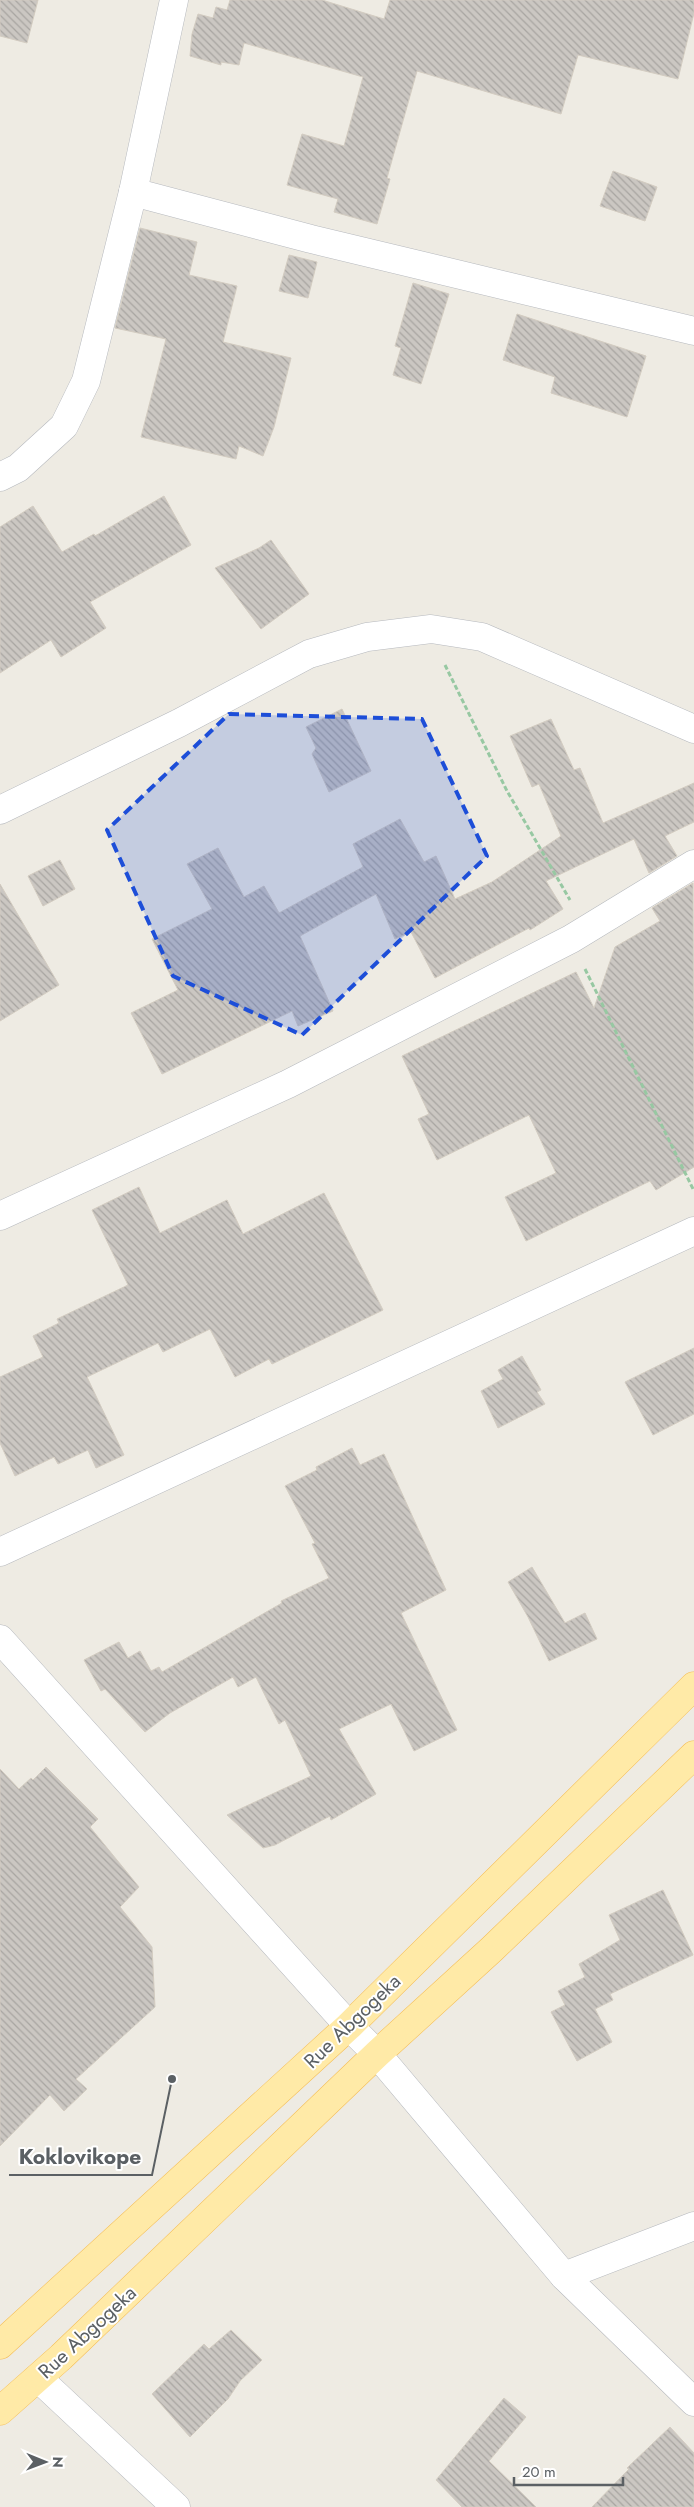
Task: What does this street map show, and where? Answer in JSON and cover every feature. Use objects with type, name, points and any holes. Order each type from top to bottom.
[{"type":"main road","name":"Rue Abgogeka","points":[[1,2342],[349,2026],[694,1686]]},
{"type":"main road","name":"Rue Abgogeka","points":[[0,2411],[38,2378],[376,2054],[492,1949],[694,1755]]},
{"type":"street","points":[[0,477],[18,468],[64,426],[86,381],[133,192],[174,0]]},
{"type":"street","points":[[133,192],[310,239],[694,331]]},
{"type":"street","points":[[0,810],[179,723],[309,654],[368,637],[431,629],[482,638],[694,729]]},
{"type":"street","points":[[0,1216],[288,1084],[579,934],[694,864]]},
{"type":"street","points":[[0,1552],[694,1231]]},
{"type":"street","points":[[0,1639],[376,2054],[564,2276],[694,2402]]},
{"type":"street","points":[[564,2276],[694,2226]]},
{"type":"street","points":[[38,2378],[176,2507]]},
{"type":"path","points":[[431,629],[441,656],[579,934],[694,1190]]},
{"type":"highlighted area","points":[[229,714],[422,719],[487,856],[302,1035],[173,976],[107,830]]},
{"type":"building","points":[[0,0],[38,0],[27,43],[0,36]]},
{"type":"building","points":[[230,0],[322,0],[384,19],[390,0],[694,0],[694,13],[678,79],[578,55],[561,114],[417,71],[387,178],[390,179],[377,224],[334,212],[338,199],[287,185],[302,134],[344,146],[363,77],[244,43],[239,65],[221,62],[221,65],[190,56],[192,34],[198,14],[213,18],[216,7],[227,10]]},
{"type":"building","points":[[613,171],[657,187],[645,221],[600,206]]},
{"type":"building","points":[[140,228],[197,242],[189,275],[237,286],[223,342],[291,358],[274,427],[263,456],[239,446],[236,459],[141,437],[166,339],[115,328]]},
{"type":"building","points":[[289,255],[317,262],[308,298],[279,291]]},
{"type":"building","points":[[413,283],[449,294],[421,384],[393,375],[401,348],[395,346]]},
{"type":"building","points":[[517,314],[646,356],[627,417],[551,393],[555,377],[503,360]]},
{"type":"building","points":[[164,496],[191,545],[90,602],[106,628],[61,657],[51,640],[0,673],[0,527],[33,506],[62,552],[94,534],[95,536]]},
{"type":"building","points":[[271,540],[309,594],[261,629],[215,568],[259,548]]},
{"type":"building","points":[[342,709],[371,771],[329,792],[312,754],[316,748],[306,727]]},
{"type":"building","points":[[551,719],[574,770],[580,768],[603,823],[694,783],[694,822],[665,836],[677,856],[649,873],[634,839],[546,881],[563,909],[530,930],[529,928],[435,978],[411,932],[395,939],[376,894],[300,936],[333,1011],[298,1026],[292,1011],[162,1074],[131,1013],[178,990],[152,939],[212,909],[187,864],[218,848],[244,897],[264,886],[279,913],[363,867],[353,844],[400,819],[424,862],[436,856],[455,899],[492,882],[561,836],[539,784],[532,787],[510,736]]},
{"type":"building","points":[[60,860],[75,889],[43,906],[28,876]]},
{"type":"building","points":[[693,883],[694,1167],[656,1190],[650,1181],[526,1241],[505,1197],[556,1173],[529,1115],[437,1160],[418,1119],[429,1114],[402,1056],[576,972],[594,1008],[615,947],[660,921],[652,908]]},
{"type":"building","points":[[0,884],[59,985],[0,1021]]},
{"type":"building","points":[[139,1187],[160,1233],[227,1200],[243,1234],[324,1193],[383,1310],[272,1364],[269,1359],[235,1377],[210,1329],[163,1352],[158,1343],[87,1377],[124,1455],[96,1468],[88,1450],[58,1464],[54,1457],[15,1476],[0,1443],[0,1377],[43,1357],[33,1336],[59,1323],[57,1319],[128,1285],[92,1210]]},
{"type":"building","points":[[694,1348],[694,1414],[653,1435],[625,1382]]},
{"type":"building","points":[[522,1356],[541,1390],[537,1392],[545,1404],[498,1428],[481,1391],[503,1379],[498,1370]]},
{"type":"building","points":[[352,1448],[360,1465],[384,1454],[446,1590],[401,1613],[457,1730],[414,1751],[391,1704],[339,1729],[376,1794],[331,1820],[330,1816],[275,1845],[263,1848],[227,1815],[311,1776],[285,1720],[279,1724],[256,1677],[238,1687],[233,1677],[170,1713],[145,1732],[105,1689],[101,1691],[84,1660],[119,1642],[128,1658],[140,1651],[151,1671],[159,1667],[162,1672],[282,1603],[281,1601],[329,1578],[312,1544],[315,1543],[285,1486],[317,1470],[316,1467]]},
{"type":"building","points":[[532,1567],[565,1623],[585,1613],[597,1639],[549,1661],[528,1617],[508,1582]]},
{"type":"building","points":[[46,1767],[98,1819],[90,1827],[139,1887],[120,1907],[152,1947],[155,2007],[76,2079],[87,2089],[64,2111],[50,2095],[0,2146],[0,1769],[19,1789],[31,1778],[33,1780]]},
{"type":"building","points":[[663,1890],[693,1955],[610,1994],[613,2000],[595,2009],[612,2042],[577,2061],[551,2012],[565,2005],[558,1991],[585,1977],[579,1964],[620,1940],[609,1915]]},
{"type":"building","points":[[231,2330],[262,2360],[240,2381],[228,2399],[190,2437],[152,2394],[204,2344],[209,2349]]},
{"type":"building","points":[[504,2398],[526,2417],[489,2461],[536,2507],[462,2507],[436,2480]]},
{"type":"building","points":[[670,2427],[694,2453],[694,2507],[592,2507],[629,2469],[627,2468]]},
{"type":"place","name":"Koklovikope","points":[[172,2079]]}]
